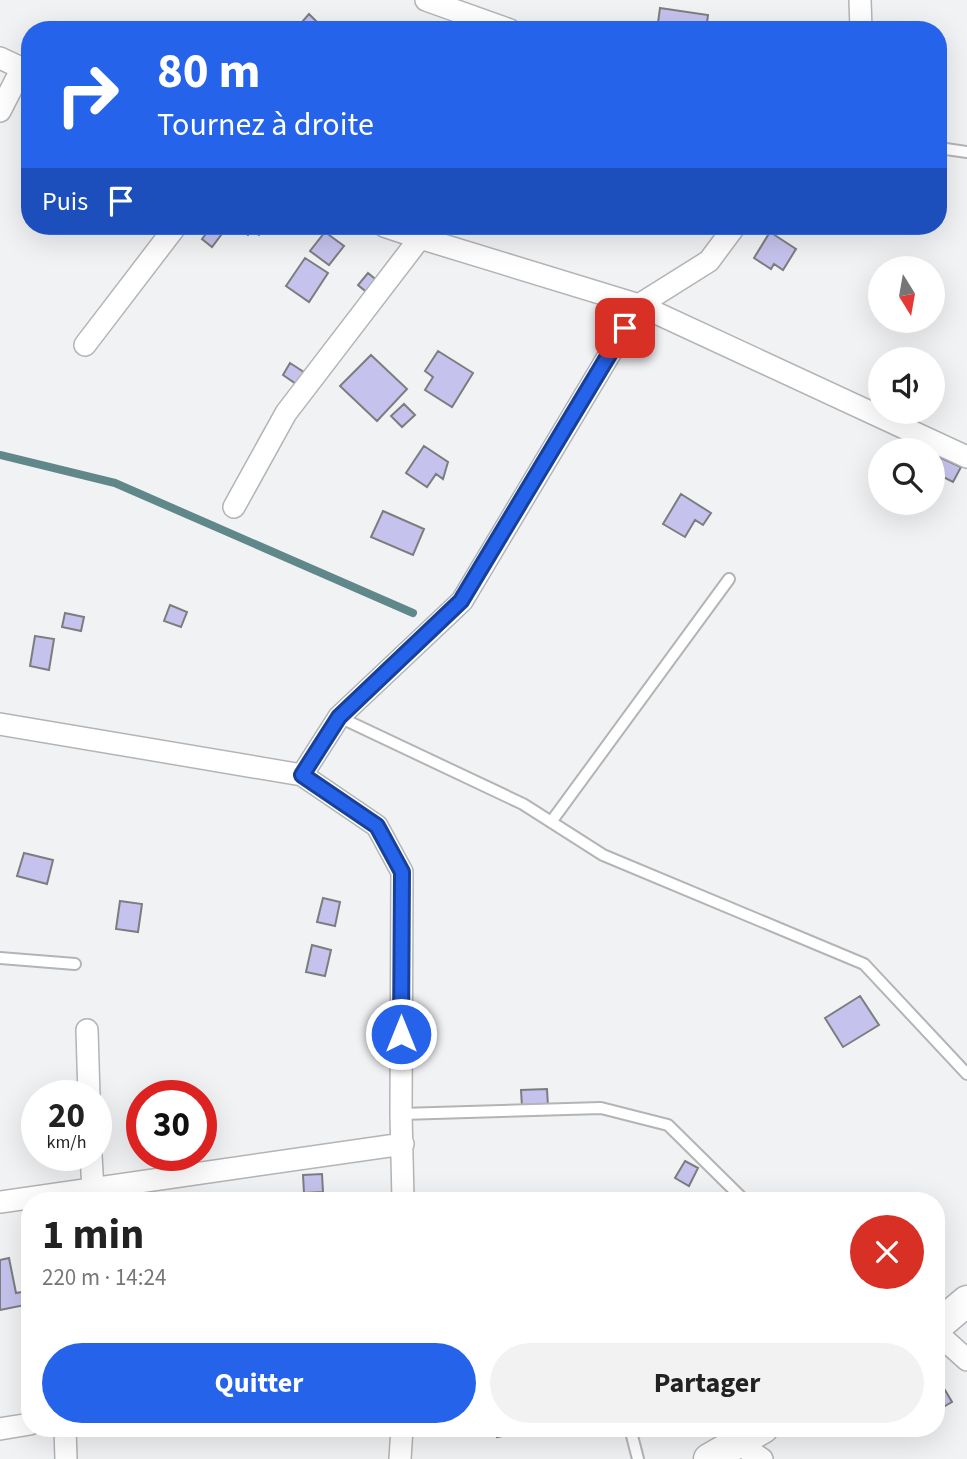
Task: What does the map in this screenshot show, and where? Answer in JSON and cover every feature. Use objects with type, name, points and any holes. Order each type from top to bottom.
[{"type":"street","points":[[426,0],[485,21]]},
{"type":"street","points":[[860,0],[861,21]]},
{"type":"street","points":[[0,58],[21,68]]},
{"type":"street","points":[[0,111],[21,78]]},
{"type":"street","points":[[85,345],[169,235]]},
{"type":"street","points":[[411,235],[639,305],[967,457]]},
{"type":"street","points":[[302,775],[339,717],[461,601],[639,305],[709,261],[728,235]]},
{"type":"street","points":[[234,507],[286,412],[420,238]]},
{"type":"street","points":[[0,724],[302,775],[377,826],[402,872],[403,1192]]},
{"type":"street","points":[[87,1030],[89,1080]]},
{"type":"street","points":[[110,1192],[403,1144]]},
{"type":"street","points":[[92,1171],[92,1192]]},
{"type":"street","points":[[0,1202],[21,1200]]},
{"type":"street","points":[[945,1319],[967,1301]]},
{"type":"street","points":[[945,1340],[967,1360]]},
{"type":"street","points":[[0,1429],[21,1426]]},
{"type":"street","points":[[65,1437],[66,1459]]},
{"type":"street","points":[[400,1459],[401,1437]]},
{"type":"street","points":[[709,1459],[747,1437]]},
{"type":"street","points":[[737,1443],[762,1459]]},
{"type":"lane","points":[[947,149],[967,152]]},
{"type":"lane","points":[[551,822],[729,579]]},
{"type":"lane","points":[[339,717],[523,804],[603,855],[864,964],[967,1074]]},
{"type":"lane","points":[[0,958],[75,964]]},
{"type":"lane","points":[[401,1114],[601,1108],[668,1125],[736,1192]]},
{"type":"lane","points":[[632,1437],[638,1459]]},
{"type":"building","points":[[660,8],[708,15],[707,21],[658,21]]},
{"type":"building","points":[[309,14],[316,21],[303,21]]},
{"type":"building","points":[[205,235],[221,235],[212,247],[202,239]]},
{"type":"building","points":[[323,235],[329,235],[344,246],[329,265],[310,251]]},
{"type":"building","points":[[768,235],[775,235],[796,249],[783,270],[774,264],[771,269],[754,258]]},
{"type":"building","points":[[305,258],[328,273],[309,302],[286,286]]},
{"type":"building","points":[[368,273],[385,287],[375,299],[358,285]]},
{"type":"building","points":[[438,351],[473,373],[452,407],[425,390],[433,377],[425,371]]},
{"type":"building","points":[[371,355],[407,389],[377,421],[340,386]]},
{"type":"building","points":[[290,363],[310,376],[302,388],[283,375]]},
{"type":"building","points":[[404,404],[415,415],[402,427],[391,416]]},
{"type":"building","points":[[424,446],[448,462],[443,479],[436,474],[427,487],[406,473]]},
{"type":"building","points":[[945,460],[961,467],[953,482],[945,478]]},
{"type":"building","points":[[681,494],[711,513],[703,525],[695,520],[685,537],[663,524]]},
{"type":"building","points":[[383,511],[424,529],[413,555],[371,537]]},
{"type":"building","points":[[170,605],[187,612],[181,627],[164,621]]},
{"type":"building","points":[[65,613],[84,617],[81,631],[62,627]]},
{"type":"building","points":[[35,636],[54,639],[49,670],[30,666]]},
{"type":"building","points":[[24,853],[53,860],[47,884],[17,876]]},
{"type":"building","points":[[323,898],[340,902],[335,926],[317,922]]},
{"type":"building","points":[[120,901],[142,904],[138,932],[116,929]]},
{"type":"building","points":[[312,945],[331,950],[325,976],[306,972]]},
{"type":"building","points":[[860,996],[879,1025],[843,1047],[825,1018]]},
{"type":"building","points":[[547,1089],[548,1106],[522,1107],[521,1090]]},
{"type":"building","points":[[685,1161],[698,1168],[689,1186],[675,1178]]},
{"type":"building","points":[[322,1174],[323,1192],[304,1192],[303,1175]]},
{"type":"building","points":[[9,1258],[16,1293],[21,1292],[21,1306],[0,1310],[0,1260]]},
{"type":"building","points":[[945,1390],[952,1402],[945,1406]]},
{"type":"waterway","points":[[0,455],[115,483],[413,613]]},
{"type":"route","points":[[401,1034],[402,872],[377,826],[302,775],[339,717],[461,601],[625,328]]}]
